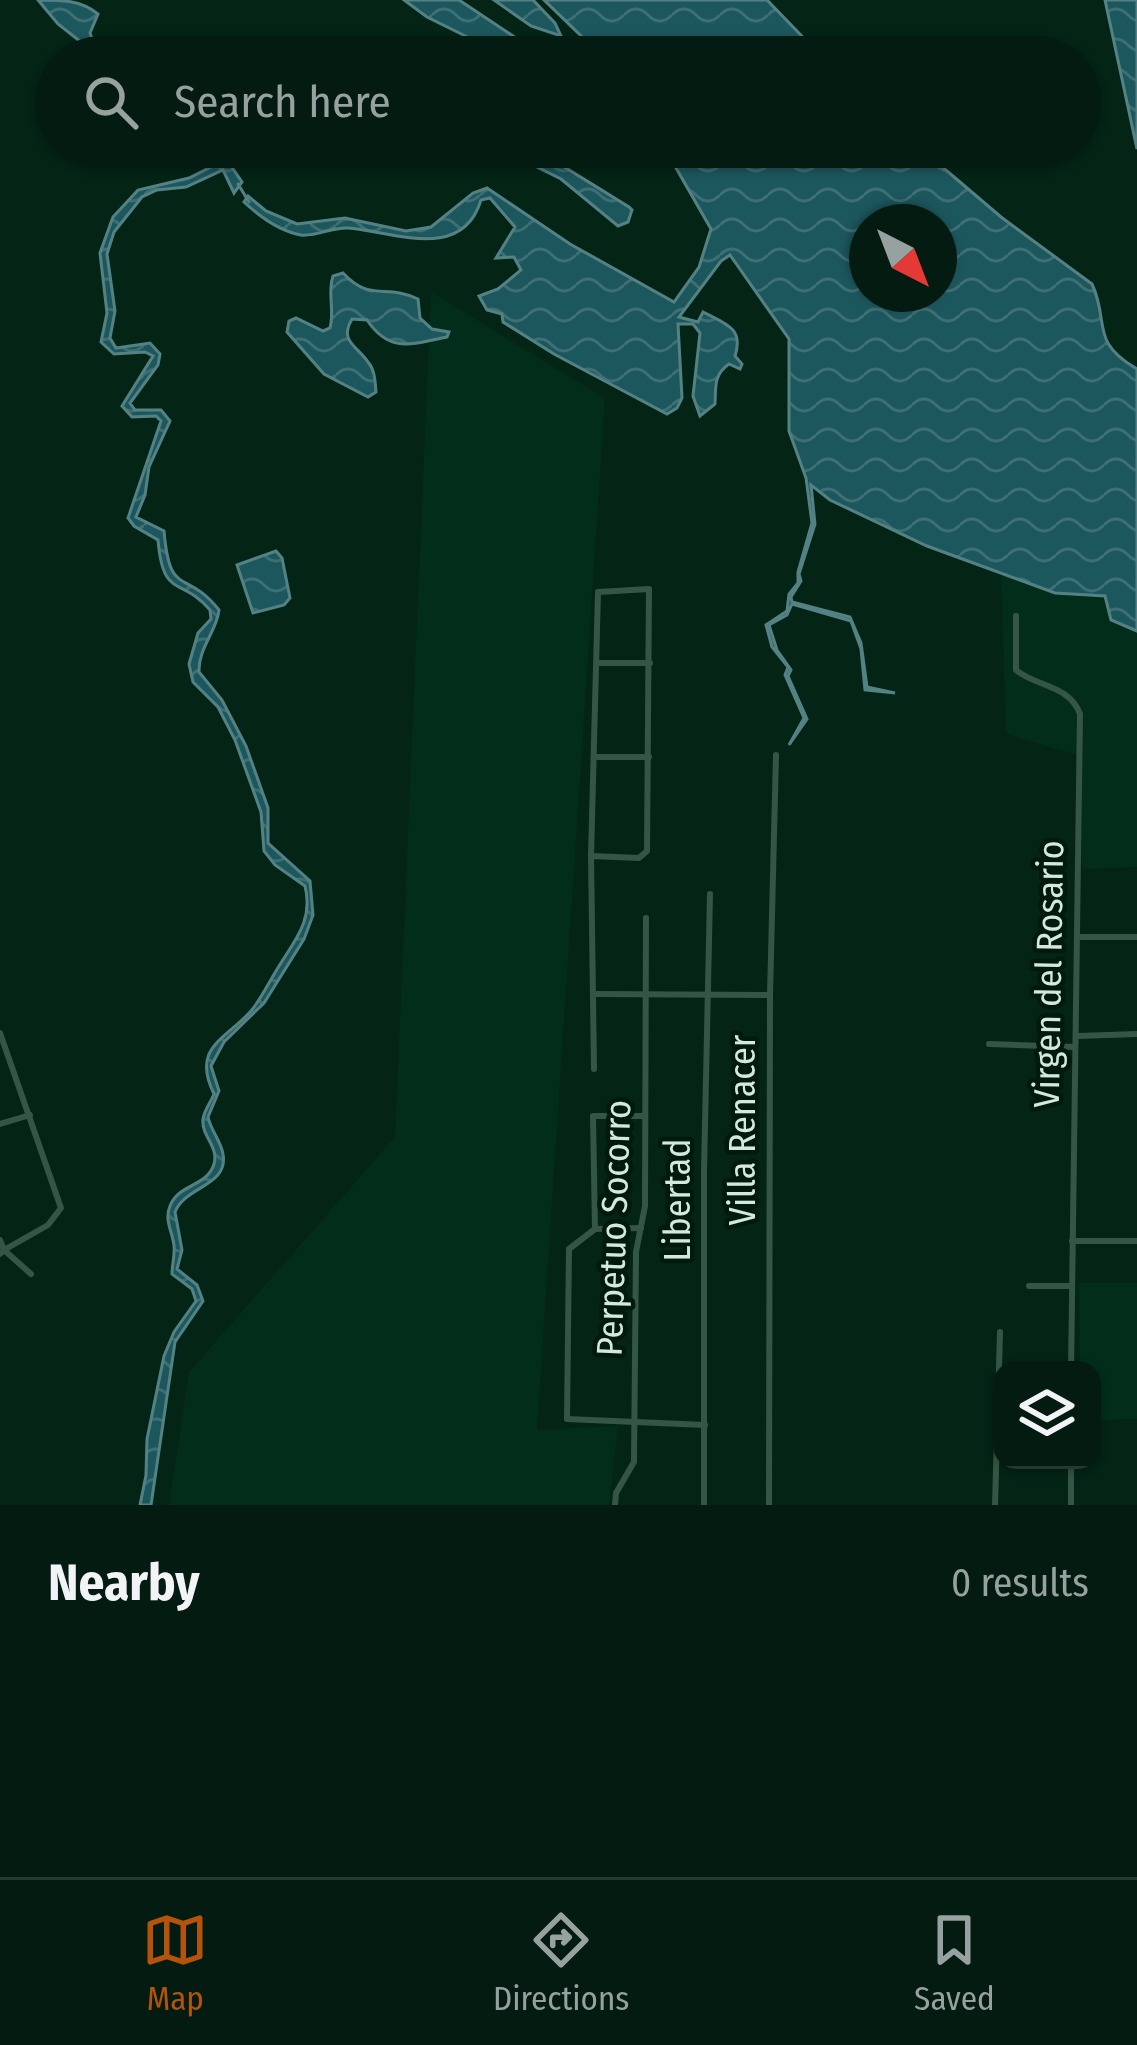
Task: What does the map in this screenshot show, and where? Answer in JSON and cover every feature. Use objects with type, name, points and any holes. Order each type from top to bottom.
[{"type":"street","points":[[591,856],[639,858],[647,851],[649,590],[599,591],[591,856],[594,1069]]},
{"type":"street","name":"Virgen del Rosario","points":[[1016,616],[1016,670],[1062,692],[1076,702],[1080,714],[1071,1361]]},
{"type":"street","points":[[597,663],[650,663]]},
{"type":"street","name":"Villa Renacer","points":[[769,1505],[770,994],[776,755]]},
{"type":"street","points":[[595,757],[649,757]]},
{"type":"street","name":"Libertad","points":[[704,1505],[710,894]]},
{"type":"street","name":"Perpetuo Socorro","points":[[615,1505],[616,1493],[634,1462],[636,1252],[645,1206],[646,918]]},
{"type":"street","points":[[1079,937],[1137,937]]},
{"type":"street","points":[[593,994],[770,994]]},
{"type":"street","points":[[0,1033],[61,1208],[48,1225],[2,1252]]},
{"type":"street","points":[[1078,1036],[1137,1034]]},
{"type":"street","points":[[989,1044],[1076,1048]]},
{"type":"street","points":[[0,1124],[30,1115]]},
{"type":"street","points":[[595,1229],[593,1115],[645,1116]]},
{"type":"street","points":[[641,1228],[595,1229],[569,1249],[567,1419],[705,1425]]},
{"type":"street","points":[[0,1240],[2,1252],[31,1274]]},
{"type":"street","points":[[1072,1241],[1137,1241]]},
{"type":"street","points":[[1028,1286],[1072,1286]]},
{"type":"street","points":[[1000,1332],[1000,1361]]},
{"type":"street","points":[[995,1505],[997,1469]]},
{"type":"street","points":[[1071,1469],[1071,1505]]},
{"type":"shaded area","points":[[431,292],[605,398],[537,1430],[618,1426],[609,1505],[169,1505],[189,1372],[395,1137]]},
{"type":"shaded area","points":[[1001,574],[1071,596],[1105,597],[1111,620],[1137,631],[1137,867],[1082,869],[1081,756],[1006,734]]},
{"type":"shaded area","points":[[1079,1283],[1137,1283],[1137,1419],[1101,1420],[1101,1361],[1080,1361]]},
{"type":"water","points":[[38,0],[78,3],[98,14],[91,36],[73,36]]},
{"type":"water","points":[[404,0],[459,0],[513,36],[465,36]]},
{"type":"water","points":[[494,0],[533,0],[561,36],[531,26]]},
{"type":"water","points":[[544,0],[767,0],[802,36],[581,36]]},
{"type":"water","points":[[1105,0],[1137,0],[1137,149]]},
{"type":"water","points":[[209,168],[232,168],[242,182],[234,193],[223,170],[186,187],[142,197],[114,232],[107,254],[115,311],[110,338],[116,348],[150,343],[160,354],[158,365],[130,403],[135,410],[161,410],[170,421],[149,467],[136,517],[164,531],[175,575],[219,610],[199,672],[222,700],[246,746],[268,808],[268,843],[310,881],[313,915],[304,939],[264,1003],[224,1042],[211,1066],[219,1091],[208,1117],[222,1149],[223,1165],[213,1180],[188,1196],[175,1212],[182,1250],[177,1269],[197,1285],[203,1301],[175,1342],[151,1505],[140,1505],[164,1356],[196,1301],[192,1289],[172,1274],[174,1246],[168,1214],[178,1194],[205,1178],[214,1164],[203,1125],[214,1094],[206,1065],[214,1046],[258,1002],[300,931],[307,910],[305,886],[264,851],[261,812],[235,740],[218,707],[193,682],[189,664],[198,633],[211,619],[210,610],[169,580],[158,540],[128,518],[161,421],[156,416],[132,417],[122,406],[153,356],[114,354],[101,342],[107,313],[100,253],[113,217],[138,190],[189,178]]},
{"type":"water","points":[[539,168],[566,168],[629,207],[628,222],[618,226],[561,179]]},
{"type":"water","points":[[676,168],[944,168],[1092,284],[1106,340],[1137,369],[1137,631],[1111,620],[1105,596],[1055,593],[927,546],[830,500],[811,485],[815,524],[792,602],[850,617],[861,643],[867,687],[895,693],[865,690],[861,649],[851,621],[792,604],[787,615],[769,625],[777,650],[791,670],[788,676],[807,719],[789,745],[804,718],[785,675],[788,667],[772,647],[766,625],[787,611],[812,523],[806,478],[789,431],[789,339],[730,255],[679,317],[698,322],[703,312],[726,324],[735,333],[735,356],[742,364],[740,369],[729,364],[720,373],[715,404],[700,416],[693,396],[700,333],[693,324],[678,324],[682,398],[667,414],[554,354],[503,322],[502,314],[487,310],[479,296],[498,289],[521,270],[514,257],[496,258],[515,227],[490,198],[481,200],[472,219],[458,231],[424,239],[348,228],[301,235],[270,222],[244,202],[248,196],[266,211],[297,224],[345,218],[406,231],[431,227],[473,193],[487,188],[570,244],[674,302],[699,267],[711,229]]},
{"type":"water","points":[[343,273],[370,290],[418,299],[420,318],[432,329],[449,332],[447,337],[402,344],[384,338],[367,320],[352,319],[348,338],[374,376],[376,392],[368,397],[324,374],[287,332],[289,321],[296,318],[323,331],[330,328],[331,282]]},
{"type":"water","points":[[276,551],[282,558],[290,598],[284,605],[253,613],[237,565]]},
{"type":"waterway","points":[[238,184],[249,202]]}]
